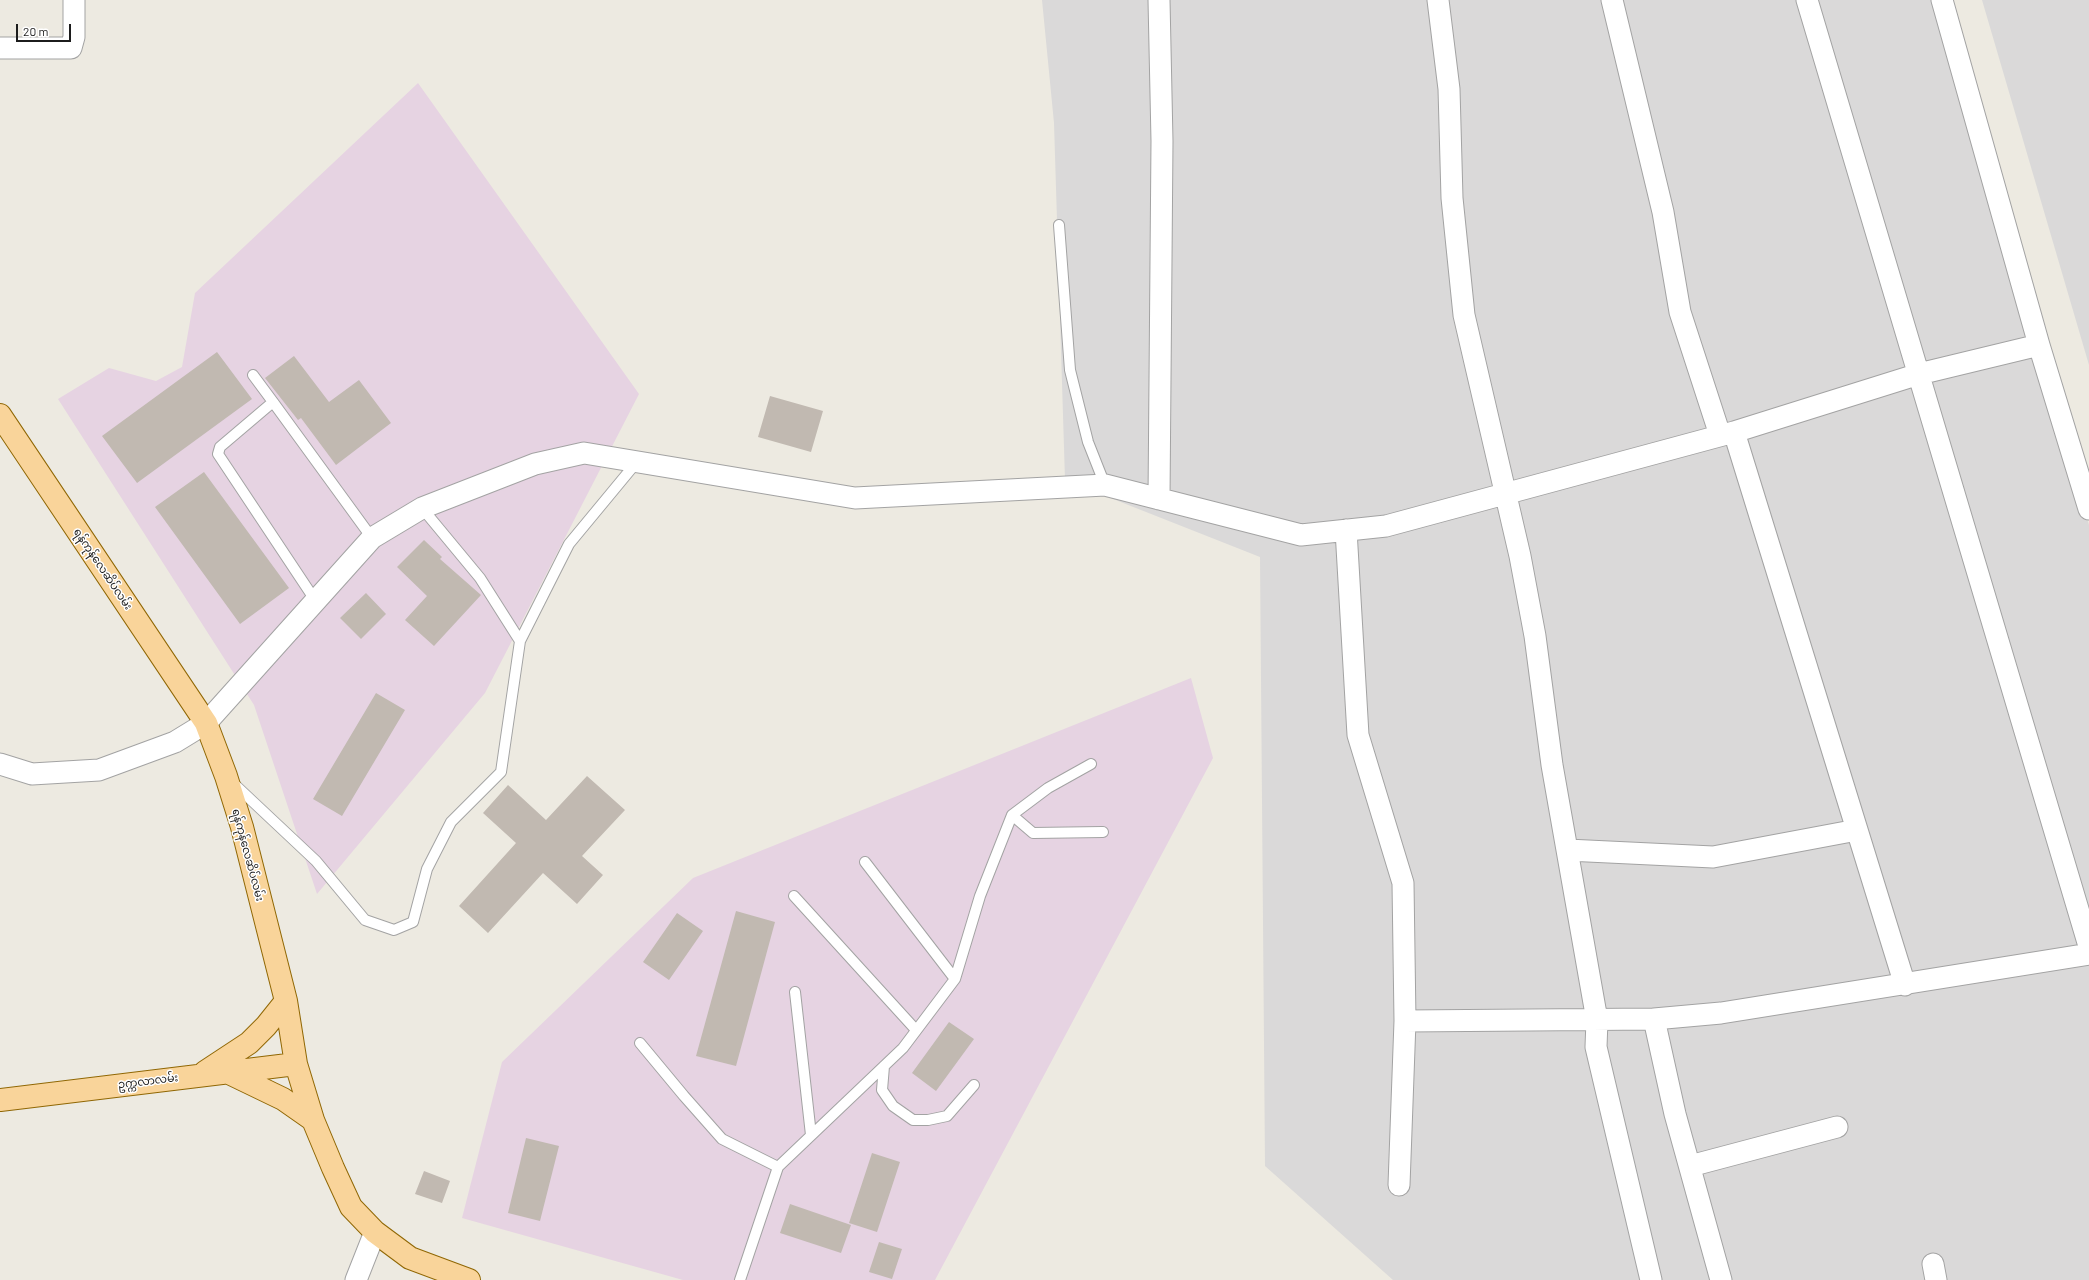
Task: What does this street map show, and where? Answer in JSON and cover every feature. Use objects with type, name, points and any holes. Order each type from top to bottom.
[{"type":"main road","name":"ရန်ကုန်လေဆိပ်လမ်း","points":[[0,415],[206,724],[226,776],[242,827],[286,1001],[296,1064],[313,1120],[332,1168],[351,1207],[375,1232],[410,1258],[469,1280]]},
{"type":"main road","points":[[200,1075],[249,1043],[266,1026],[286,1001]]},
{"type":"main road","name":"ဥက္ကလာလမ်း","points":[[0,1100],[296,1064]]},
{"type":"main road","points":[[227,1072],[283,1099],[313,1120]]},
{"type":"street","points":[[0,48],[71,48],[74,37],[74,0]]},
{"type":"street","points":[[1159,0],[1162,141],[1160,499]]},
{"type":"street","points":[[1438,0],[1449,89],[1452,198],[1462,300],[1520,556],[1535,636],[1543,706],[1596,1020],[1596,1047],[1651,1280]]},
{"type":"street","points":[[1612,0],[1663,212],[1680,312],[1727,434],[1857,830],[1905,985]]},
{"type":"street","points":[[1807,0],[2089,946]]},
{"type":"street","points":[[1942,0],[2039,345],[2089,509]]},
{"type":"street","points":[[0,764],[32,774],[99,770],[174,742],[206,724],[315,600],[372,538],[422,508],[535,464],[584,453],[636,463],[855,498],[1105,485],[1301,535],[1386,526],[1727,434],[1919,374],[2039,345]]},
{"type":"street","points":[[1346,530],[1358,735],[1404,883],[1405,1021],[1399,1185]]},
{"type":"street","points":[[1567,850],[1713,857],[1857,830]]},
{"type":"street","points":[[1405,1021],[1654,1019],[1721,1013],[1905,985],[2089,954]]},
{"type":"street","points":[[1654,1019],[1676,1114],[1721,1280]]},
{"type":"street","points":[[1690,1166],[1837,1127]]},
{"type":"street","points":[[356,1280],[375,1232]]},
{"type":"lane","points":[[1059,225],[1070,370],[1088,442],[1105,485]]},
{"type":"lane","points":[[253,374],[372,538]]},
{"type":"lane","points":[[273,402],[220,447],[218,454],[315,600]]},
{"type":"lane","points":[[226,776],[316,861],[365,920],[394,930],[413,922],[427,869],[451,822],[501,772],[520,641],[569,544],[636,463]]},
{"type":"lane","points":[[422,508],[480,578],[520,641]]},
{"type":"lane","points":[[740,1280],[778,1167],[903,1048],[955,979],[980,896],[1012,815],[1048,788],[1091,764]]},
{"type":"lane","points":[[1012,815],[1033,833],[1104,832]]},
{"type":"lane","points":[[865,862],[955,979]]},
{"type":"lane","points":[[794,896],[916,1030]]},
{"type":"lane","points":[[795,992],[811,1135]]},
{"type":"lane","points":[[640,1043],[722,1139],[778,1167]]},
{"type":"lane","points":[[884,1066],[882,1090],[893,1106],[913,1120],[928,1120],[947,1116],[974,1085]]},
{"type":"shaded area","points":[[1042,0],[1937,0],[2089,525],[2089,1280],[1393,1280],[1265,1166],[1260,557],[1065,480],[1054,123]]},
{"type":"shaded area","points":[[1982,0],[2089,0],[2089,365]]},
{"type":"shaded area","points":[[418,83],[639,394],[485,693],[317,894],[254,705],[58,399],[109,368],[156,381],[182,367],[195,293]]},
{"type":"shaded area","points":[[1191,678],[1213,758],[935,1280],[683,1280],[462,1218],[502,1062],[693,878]]},
{"type":"building","points":[[217,352],[252,399],[137,483],[102,436]]},
{"type":"building","points":[[294,356],[329,402],[359,380],[391,423],[336,465],[301,418],[298,420],[265,378]]},
{"type":"building","points":[[770,396],[823,411],[811,452],[758,437]]},
{"type":"building","points":[[204,472],[289,588],[240,624],[155,507]]},
{"type":"building","points":[[424,540],[442,557],[440,559],[481,595],[434,646],[405,620],[427,596],[397,567]]},
{"type":"building","points":[[366,593],[386,614],[361,639],[340,618]]},
{"type":"building","points":[[376,693],[405,710],[342,816],[313,799]]},
{"type":"building","points":[[587,776],[625,810],[582,856],[603,875],[577,904],[543,873],[488,933],[459,906],[516,843],[483,813],[508,785],[546,820]]},
{"type":"building","points":[[736,911],[775,922],[736,1066],[696,1056]]},
{"type":"building","points":[[677,913],[703,931],[669,980],[643,962]]},
{"type":"building","points":[[949,1022],[974,1039],[936,1091],[912,1073]]},
{"type":"building","points":[[526,1138],[559,1146],[540,1221],[508,1213]]},
{"type":"building","points":[[872,1153],[900,1162],[877,1232],[849,1223]]},
{"type":"building","points":[[424,1171],[450,1181],[442,1203],[415,1194]]},
{"type":"building","points":[[790,1204],[851,1225],[841,1253],[780,1233]]},
{"type":"building","points":[[879,1242],[902,1249],[892,1279],[869,1272]]}]
